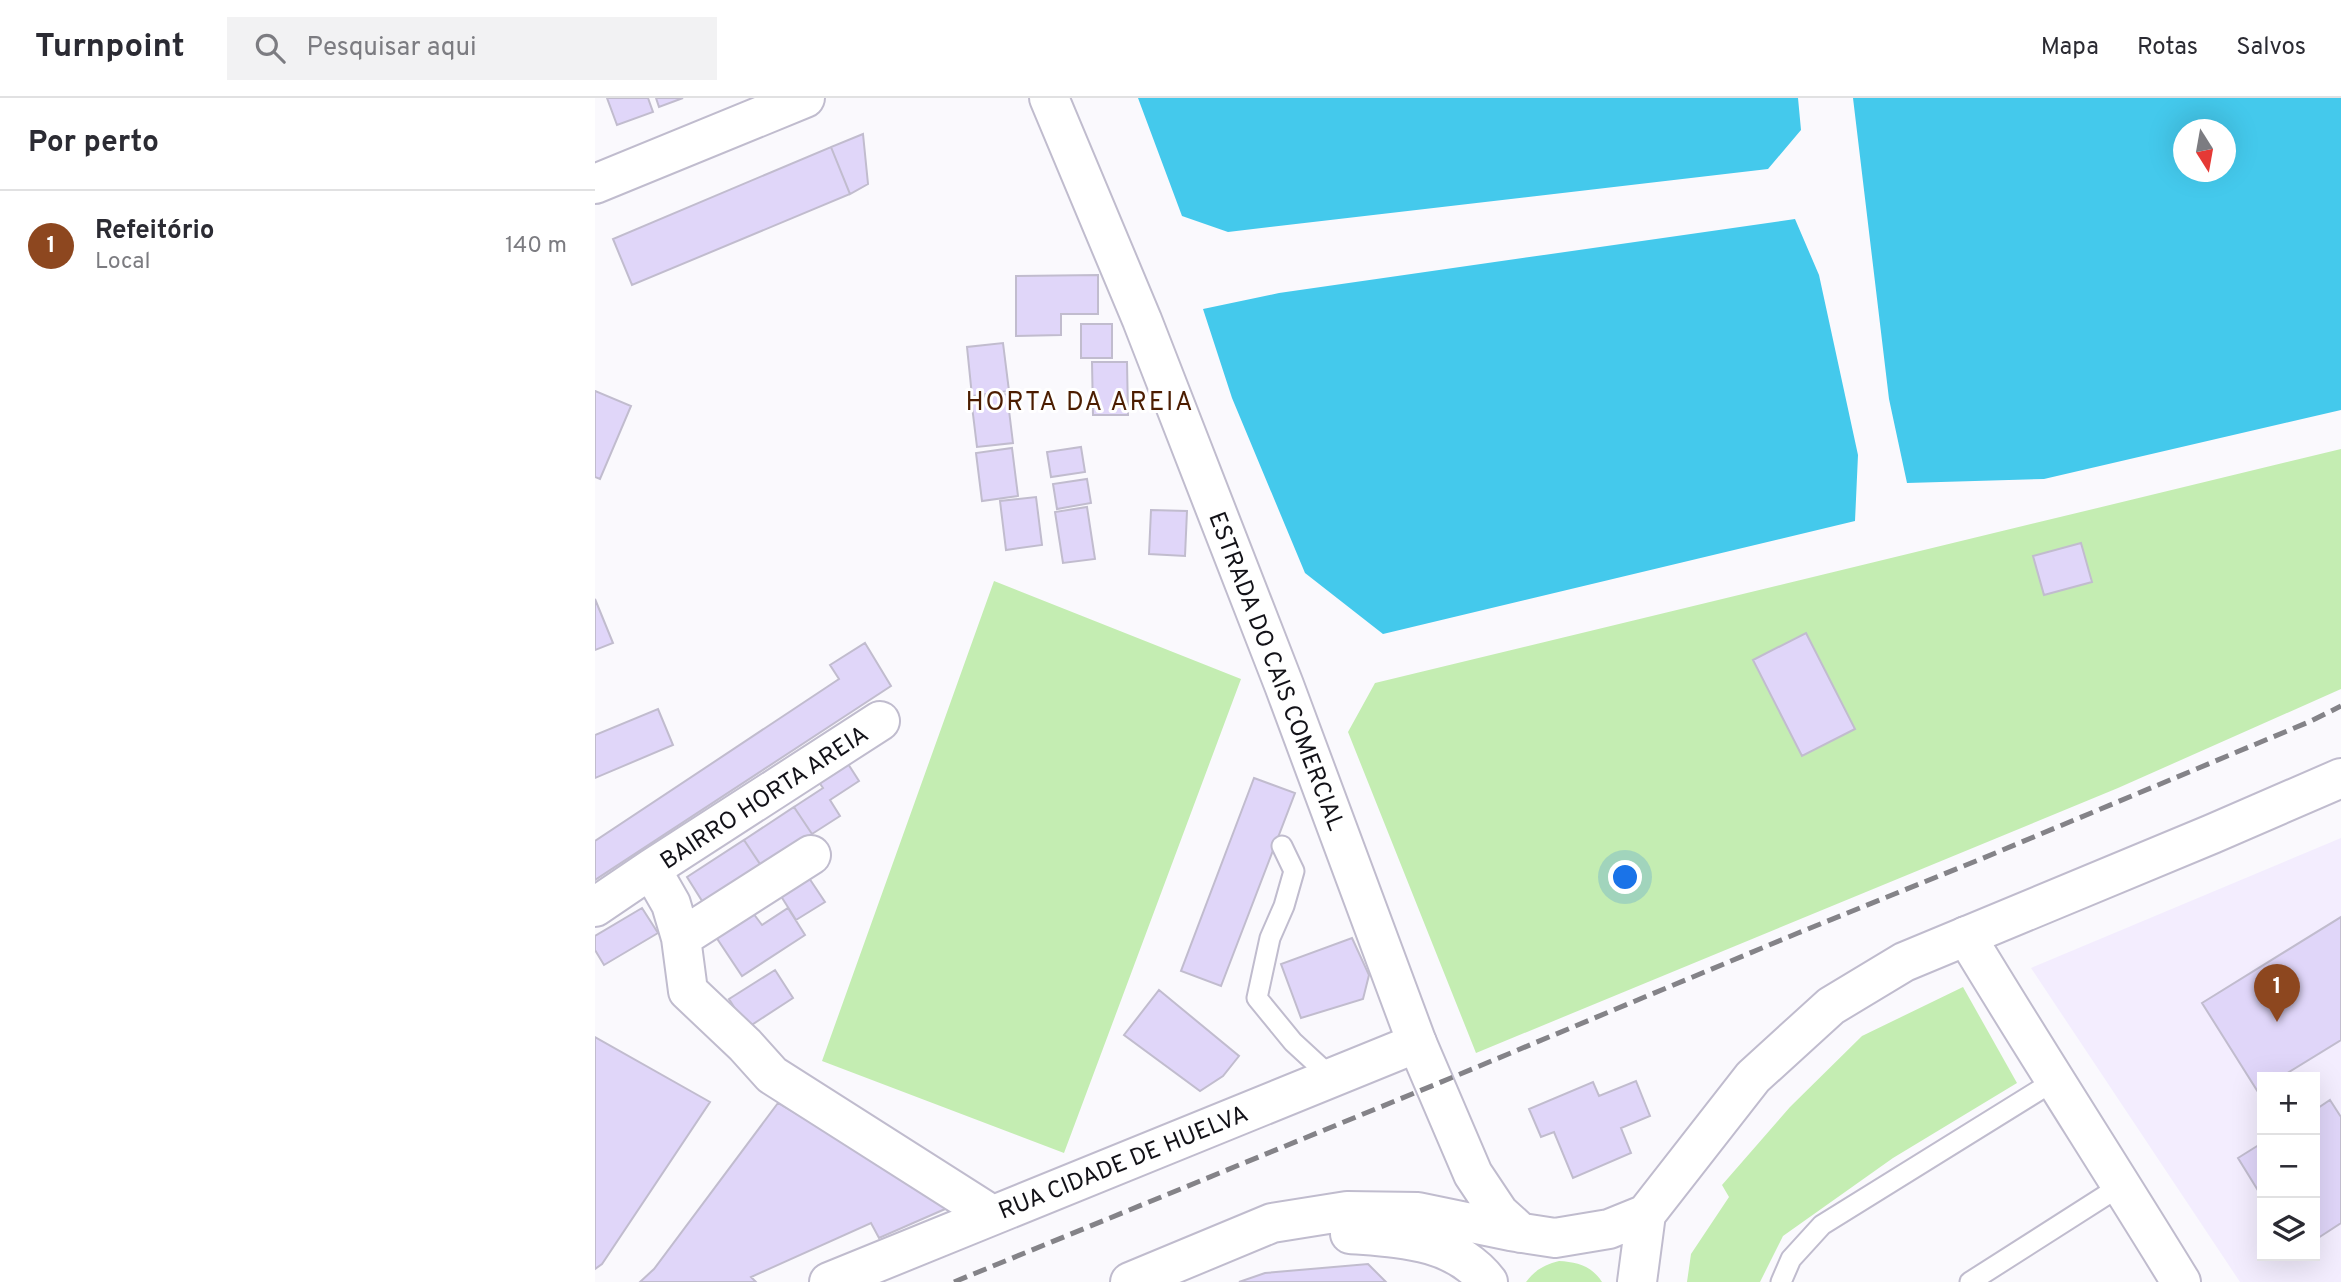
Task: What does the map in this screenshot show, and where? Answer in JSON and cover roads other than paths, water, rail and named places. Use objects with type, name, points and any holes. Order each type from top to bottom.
[{"type":"street","points":[[595,184],[805,98]]},
{"type":"street","name":"ESTRADA DO CAIS COMERCIAL","points":[[1049,98],[1142,320],[1288,696],[1417,1043],[1473,1174],[1499,1213],[1548,1236]]},
{"type":"street","name":"BAIRRO HORTA AREIA","points":[[880,721],[651,869],[671,904],[681,938],[688,991],[772,1075],[992,1215]]},
{"type":"street","points":[[1634,1282],[1646,1214],[1752,1077],[1831,1006],[1904,962],[2341,778]]},
{"type":"street","points":[[681,938],[811,855]]},
{"type":"street","points":[[595,907],[651,869]]},
{"type":"street","points":[[1966,936],[2181,1282]]},
{"type":"street","name":"RUA CIDADE DE HUELVA","points":[[829,1282],[1417,1043]]},
{"type":"street","points":[[1130,1282],[1272,1223],[1347,1211],[1418,1212],[1548,1236],[1589,1240],[1607,1250],[1622,1264],[1634,1282]]},
{"type":"street","points":[[1500,1282],[1517,1256],[1548,1236],[1609,1229],[1646,1214]]},
{"type":"street","points":[[1195,1255],[1273,1239],[1347,1234],[1406,1239],[1453,1251],[1488,1282]]},
{"type":"lane","points":[[1282,846],[1294,871],[1284,906],[1270,938],[1257,999],[1293,1042],[1331,1077]]},
{"type":"lane","points":[[1781,1282],[1791,1259],[1822,1225],[2054,1081]]},
{"type":"lane","points":[[1971,1282],[2122,1185]]},
{"type":"water","points":[[1138,98],[1798,98],[1801,130],[1768,169],[1228,232],[1182,216]]},
{"type":"water","points":[[1853,98],[2341,98],[2341,410],[2044,479],[1907,483],[1889,399]]},
{"type":"water","points":[[1795,219],[1819,275],[1858,455],[1855,521],[1383,634],[1305,573],[1232,398],[1203,309],[1279,293]]},
{"type":"railway","points":[[954,1282],[1981,859],[2341,706]]},
{"type":"place","name":"Refeitório","points":[[2277,1022]]},
{"type":"district","name":"HORTA DA AREIA","points":[[1080,401]]}]
